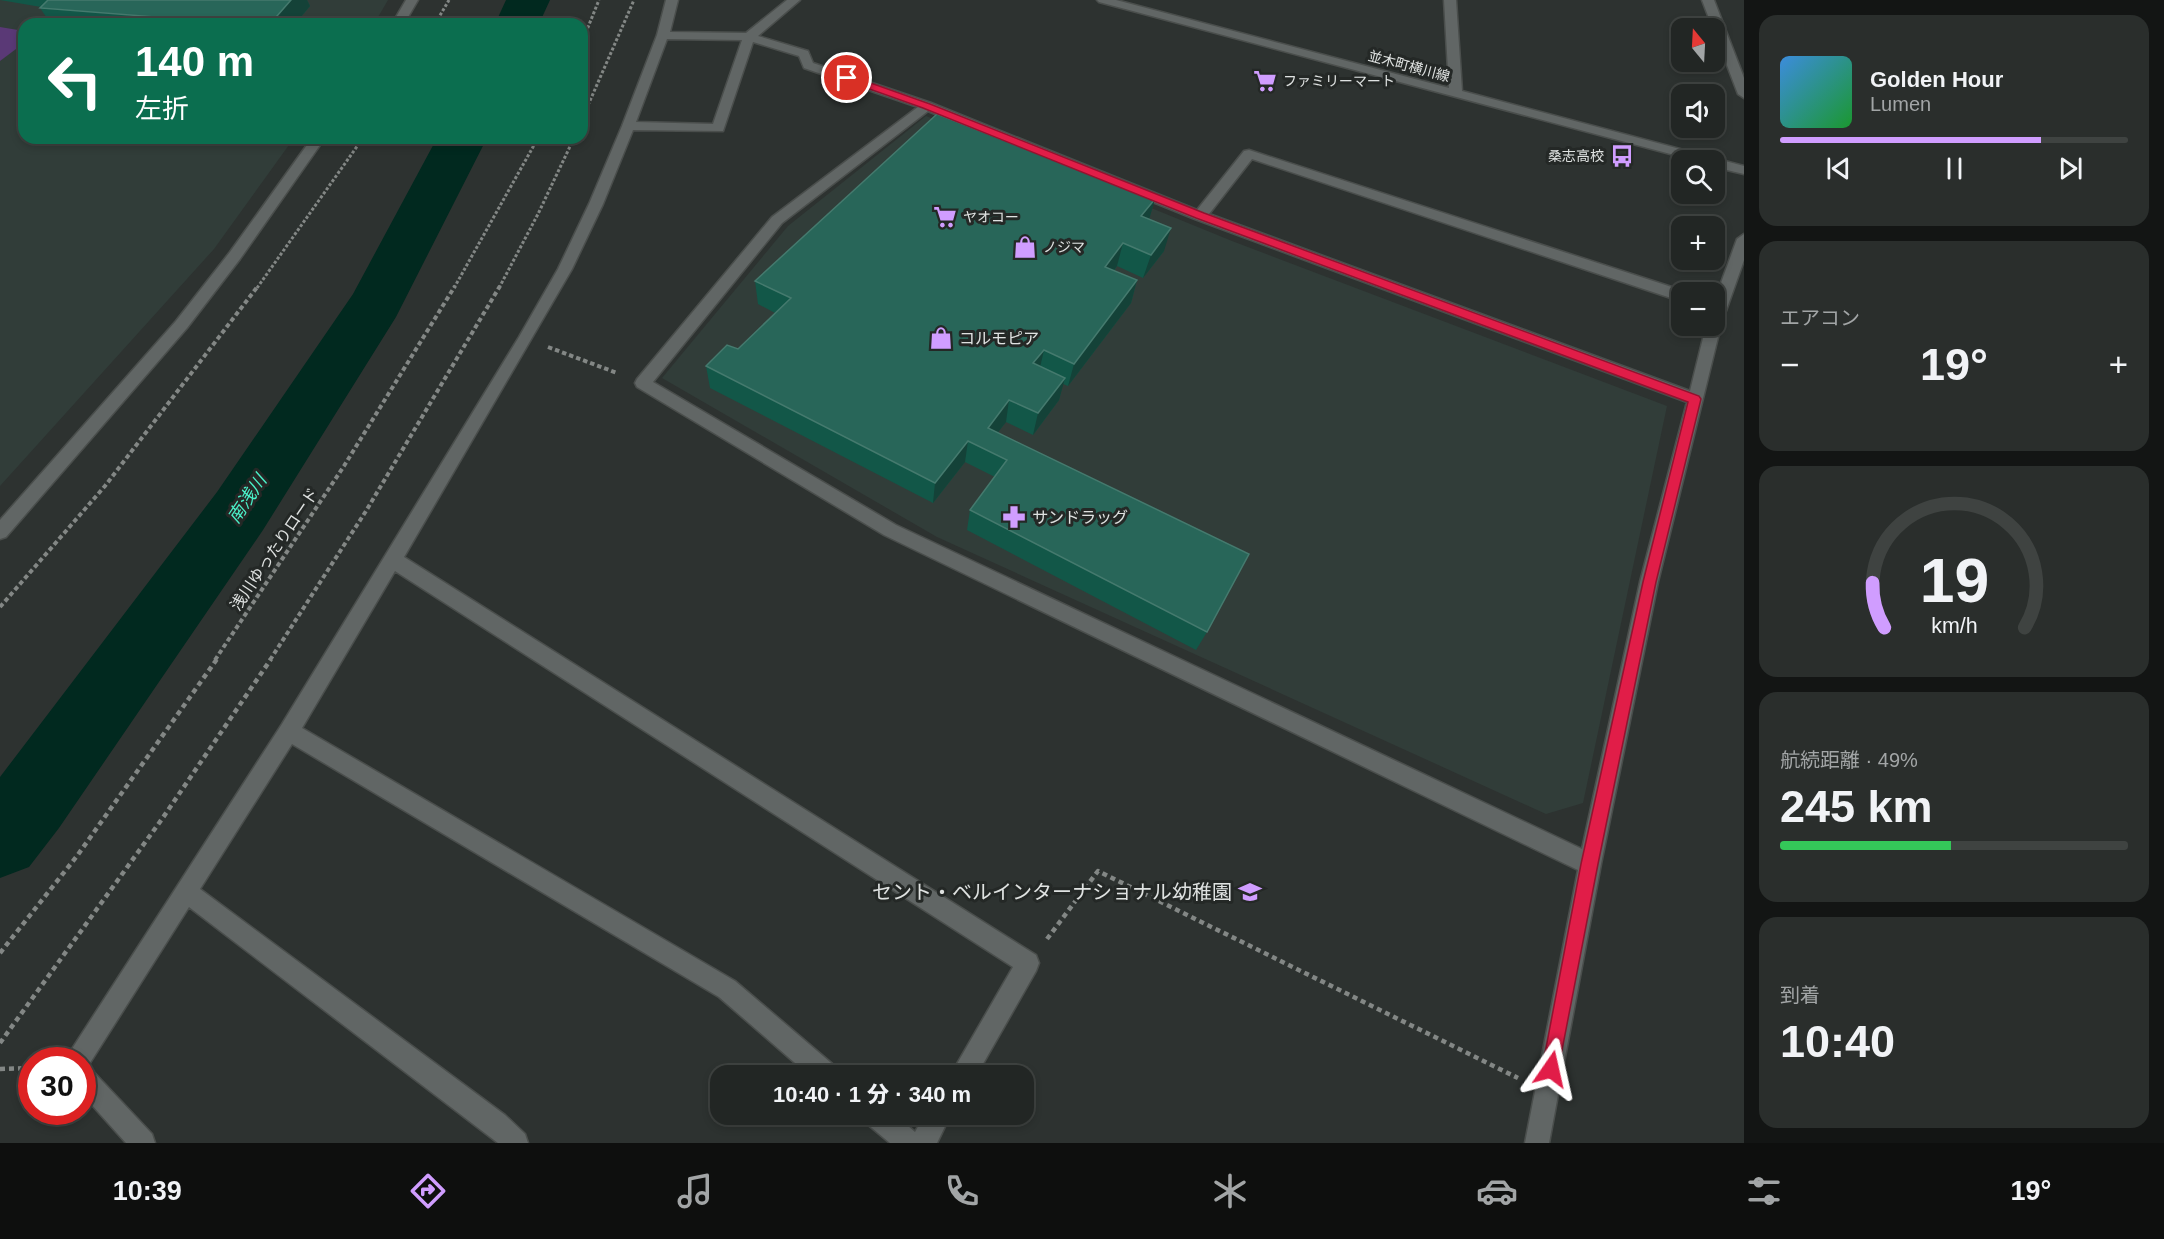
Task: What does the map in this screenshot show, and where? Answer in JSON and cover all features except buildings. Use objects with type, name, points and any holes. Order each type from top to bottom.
[{"type":"street","points":[[402,18],[412,0]]},
{"type":"street","points":[[86,1047],[289,731],[525,340],[565,269],[596,204],[628,126],[663,35],[672,0]]},
{"type":"street","points":[[628,126],[718,128],[749,37],[794,0]]},
{"type":"street","name":"並木町横川線","points":[[1103,0],[1671,151]]},
{"type":"street","points":[[1450,0],[1456,94]]},
{"type":"street","points":[[1708,0],[1744,94]]},
{"type":"street","points":[[1165,17],[1169,4]]},
{"type":"street","points":[[663,35],[749,37],[804,54],[808,65],[927,106],[1200,216],[1695,399]]},
{"type":"street","points":[[927,106],[777,220],[643,383],[890,530],[1590,864]]},
{"type":"street","points":[[0,532],[152,360],[206,294],[249,238],[315,144]]},
{"type":"street","points":[[1200,216],[1249,154],[1671,292]]},
{"type":"street","points":[[1725,165],[1744,170]]},
{"type":"street","points":[[1725,291],[1744,239]]},
{"type":"street","points":[[1538,1143],[1590,864],[1650,582],[1711,336]]},
{"type":"street","points":[[392,559],[1028,963],[968,1065]]},
{"type":"street","points":[[289,731],[728,989],[816,1065]]},
{"type":"street","points":[[185,891],[496,1124],[516,1143]]},
{"type":"street","points":[[96,1091],[143,1143]]},
{"type":"street","points":[[888,1125],[909,1143]]},
{"type":"street","points":[[923,1143],[933,1125]]},
{"type":"path","points":[[438,18],[449,0]]},
{"type":"path","points":[[588,27],[599,0]]},
{"type":"path","points":[[588,105],[634,0]]},
{"type":"path","points":[[0,608],[105,486],[247,302],[359,144]]},
{"type":"path","name":"浅川ゆったりロード","points":[[0,953],[77,856],[219,655],[344,466],[476,252],[535,144]]},
{"type":"path","points":[[0,1044],[214,746],[341,551],[437,394],[513,259],[571,144]]},
{"type":"path","points":[[525,340],[643,383]]},
{"type":"path","points":[[1028,963],[1098,871],[1547,1092]]},
{"type":"path","points":[[0,1069],[18,1068]]},
{"type":"shaded area","points":[[0,0],[388,0],[378,18],[18,18],[18,144],[290,144],[214,249],[0,486]]},
{"type":"shaded area","points":[[0,27],[18,30],[18,48],[0,61]]},
{"type":"shaded area","points":[[926,116],[1232,241],[1667,406],[1583,803],[1546,814],[937,537],[662,378],[788,226]]},
{"type":"waterway","name":"南浅川","points":[[520,18],[528,0]]},
{"type":"waterway","name":"南浅川","points":[[0,838],[31,801],[240,511],[376,303],[459,144]]},
{"type":"place","name":"ファミリーマート","points":[[1265,81]]},
{"type":"place","name":"桑志高校","points":[[1622,156]]},
{"type":"place","name":"ヤオコー","points":[[945,217]]},
{"type":"place","name":"ノジマ","points":[[1025,247]]},
{"type":"place","name":"コルモピア","points":[[941,338]]},
{"type":"place","name":"サンドラッグ","points":[[1014,517]]},
{"type":"place","name":"セント・ベルインターナショナル幼稚園","points":[[1250,892]]},
{"type":"route","points":[[847,78],[927,106],[1200,216],[1695,399],[1650,582],[1590,864],[1551,1069]]}]
